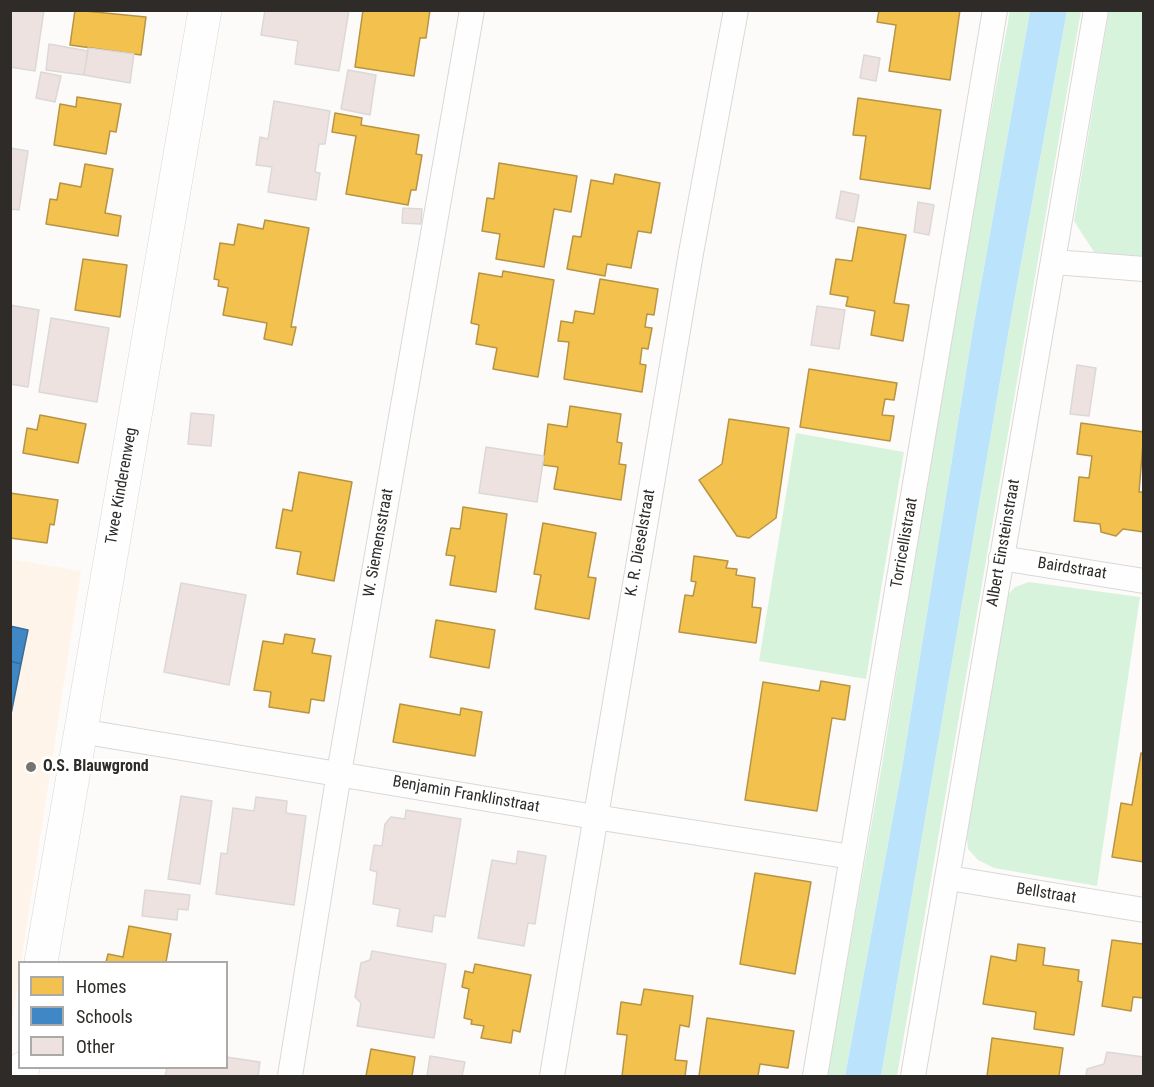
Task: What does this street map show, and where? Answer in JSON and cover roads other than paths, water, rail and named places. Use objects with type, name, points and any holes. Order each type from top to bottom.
[{"type":"street","name":"Twee Kinderenweg","points":[[41,961],[205,10]]},
{"type":"street","name":"W. Siemensstraat","points":[[290,1077],[339,773],[472,10]]},
{"type":"street","name":"K. R. Dieselstraat","points":[[552,1077],[691,253],[736,10]]},
{"type":"street","name":"Torricellistraat","points":[[815,1077],[995,10]]},
{"type":"street","name":"Albert Einsteinstraat","points":[[913,1077],[949,878],[1001,558],[1096,10]]},
{"type":"street","points":[[1054,262],[1143,269]]},
{"type":"street","name":"Bairdstraat","points":[[1001,558],[1143,581]]},
{"type":"street","name":"Benjamin Franklinstraat","points":[[80,731],[595,817],[852,857]]},
{"type":"street","name":"Bellstraat","points":[[949,878],[1143,909]]},
{"type":"water","points":[[1030,11],[1067,11],[1009,329],[881,1076],[845,1076],[902,768],[974,323]]},
{"type":"place","name":"O.S. Blauwgrond","points":[[31,767]]}]
